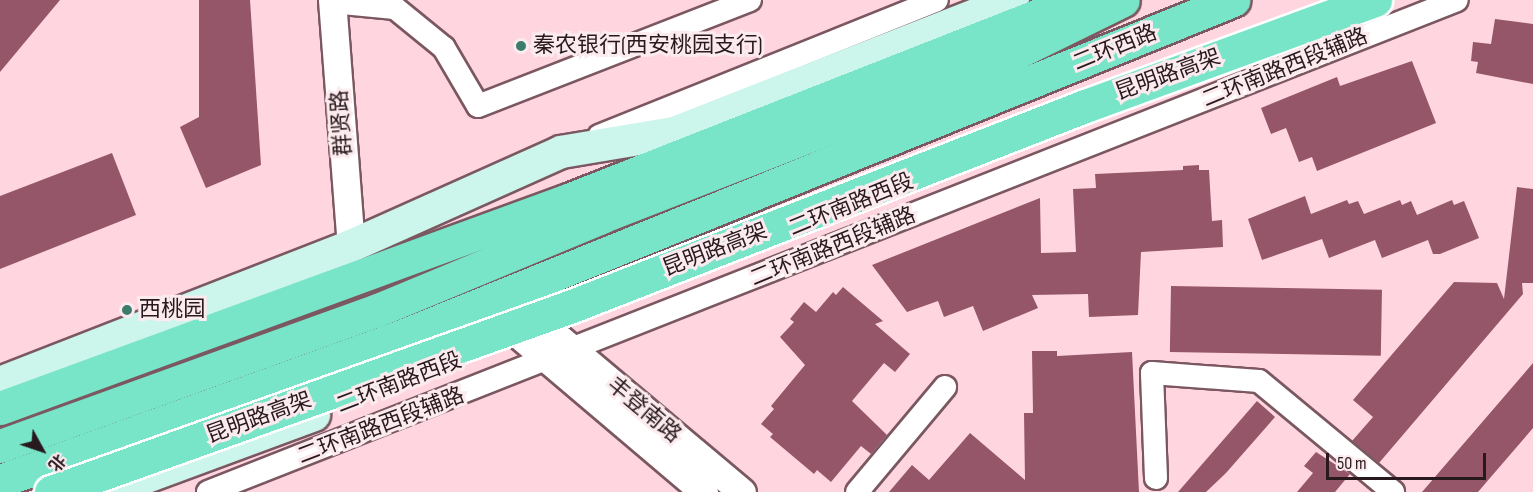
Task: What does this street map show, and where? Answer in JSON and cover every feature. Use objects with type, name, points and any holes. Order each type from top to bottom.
[{"type":"highway","points":[[922,60],[1038,0]]},
{"type":"highway","points":[[0,408],[568,200],[1077,0]]},
{"type":"highway","name":"二环西路","points":[[993,81],[1123,0]]},
{"type":"highway","name":"二环西路","points":[[993,81],[1233,0]]},
{"type":"highway","name":"昆明路高架","points":[[51,492],[572,306],[1085,106],[1376,0]]},
{"type":"highway","points":[[0,446],[378,310],[601,217],[993,81]]},
{"type":"highway","name":"二环南路西段","points":[[0,481],[387,342],[993,81]]},
{"type":"main road","points":[[0,383],[351,246],[561,152],[674,133],[1013,0]]},
{"type":"main road","name":"二环南路西段","points":[[106,492],[534,332],[1358,0]]},
{"type":"street","points":[[332,1],[395,8],[444,48],[478,106],[750,0]]},
{"type":"street","points":[[561,152],[937,0]]},
{"type":"street","name":"二环南路西段辅路","points":[[208,492],[549,360],[1456,0]]},
{"type":"street","name":"群贤路","points":[[332,1],[351,246]]},
{"type":"street","name":"丰登南路","points":[[534,332],[573,350],[742,492]]},
{"type":"street","name":"丰登南路","points":[[534,332],[549,360],[704,492]]},
{"type":"street","points":[[1156,478],[1152,373],[1259,381],[1384,489]]},
{"type":"street","points":[[856,492],[945,387]]},
{"type":"building","points":[[0,0],[60,0],[0,72]]},
{"type":"building","points":[[199,0],[250,0],[261,165],[206,188],[180,127],[199,117]]},
{"type":"building","points":[[1495,19],[1533,24],[1533,84],[1476,73],[1478,62],[1471,61],[1473,42],[1491,44]]},
{"type":"building","points":[[1412,61],[1436,123],[1317,171],[1312,157],[1299,162],[1286,128],[1271,134],[1261,108],[1337,77],[1340,86]]},
{"type":"building","points":[[112,153],[136,215],[0,269],[0,196]]},
{"type":"building","points":[[1199,165],[1199,170],[1209,170],[1212,221],[1222,220],[1223,247],[1141,252],[1138,315],[1089,317],[1088,294],[1032,295],[1038,308],[983,331],[973,306],[944,317],[938,301],[907,312],[872,265],[1040,198],[1041,253],[1076,252],[1073,189],[1096,188],[1095,174],[1183,170],[1183,166]]},
{"type":"building","points":[[1517,187],[1533,189],[1533,283],[1522,283],[1523,294],[1379,463],[1352,441],[1373,417],[1353,400],[1454,282],[1497,283],[1504,299]]},
{"type":"building","points":[[1305,196],[1311,214],[1347,200],[1349,204],[1358,201],[1364,214],[1400,200],[1402,205],[1411,201],[1417,215],[1452,200],[1454,205],[1464,201],[1479,238],[1440,254],[1433,254],[1428,240],[1382,258],[1375,240],[1329,258],[1322,239],[1262,260],[1248,219]]},
{"type":"building","points":[[1171,286],[1382,290],[1381,356],[1170,352]]},
{"type":"building","points":[[843,287],[883,321],[875,324],[910,354],[895,372],[884,363],[852,401],[887,435],[871,454],[861,446],[831,482],[817,470],[814,474],[770,437],[773,434],[761,424],[774,409],[771,406],[805,365],[780,337],[794,322],[790,319],[804,302],[816,312],[833,292],[836,295]]},
{"type":"building","points":[[1032,351],[1057,351],[1057,356],[1132,352],[1139,492],[889,492],[912,465],[929,480],[970,433],[1025,480],[1024,413],[1033,413]]},
{"type":"building","points":[[1533,363],[1533,428],[1478,492],[1422,492]]},
{"type":"building","points":[[1257,401],[1275,417],[1226,473],[1206,492],[1178,492]]},
{"type":"building","points":[[1316,452],[1350,474],[1335,492],[1297,492],[1313,473],[1304,466]]},
{"type":"place","name":"秦农银行(西安桃园支行)","points":[[521,46]]},
{"type":"place","name":"西桃园","points":[[127,310]]}]
